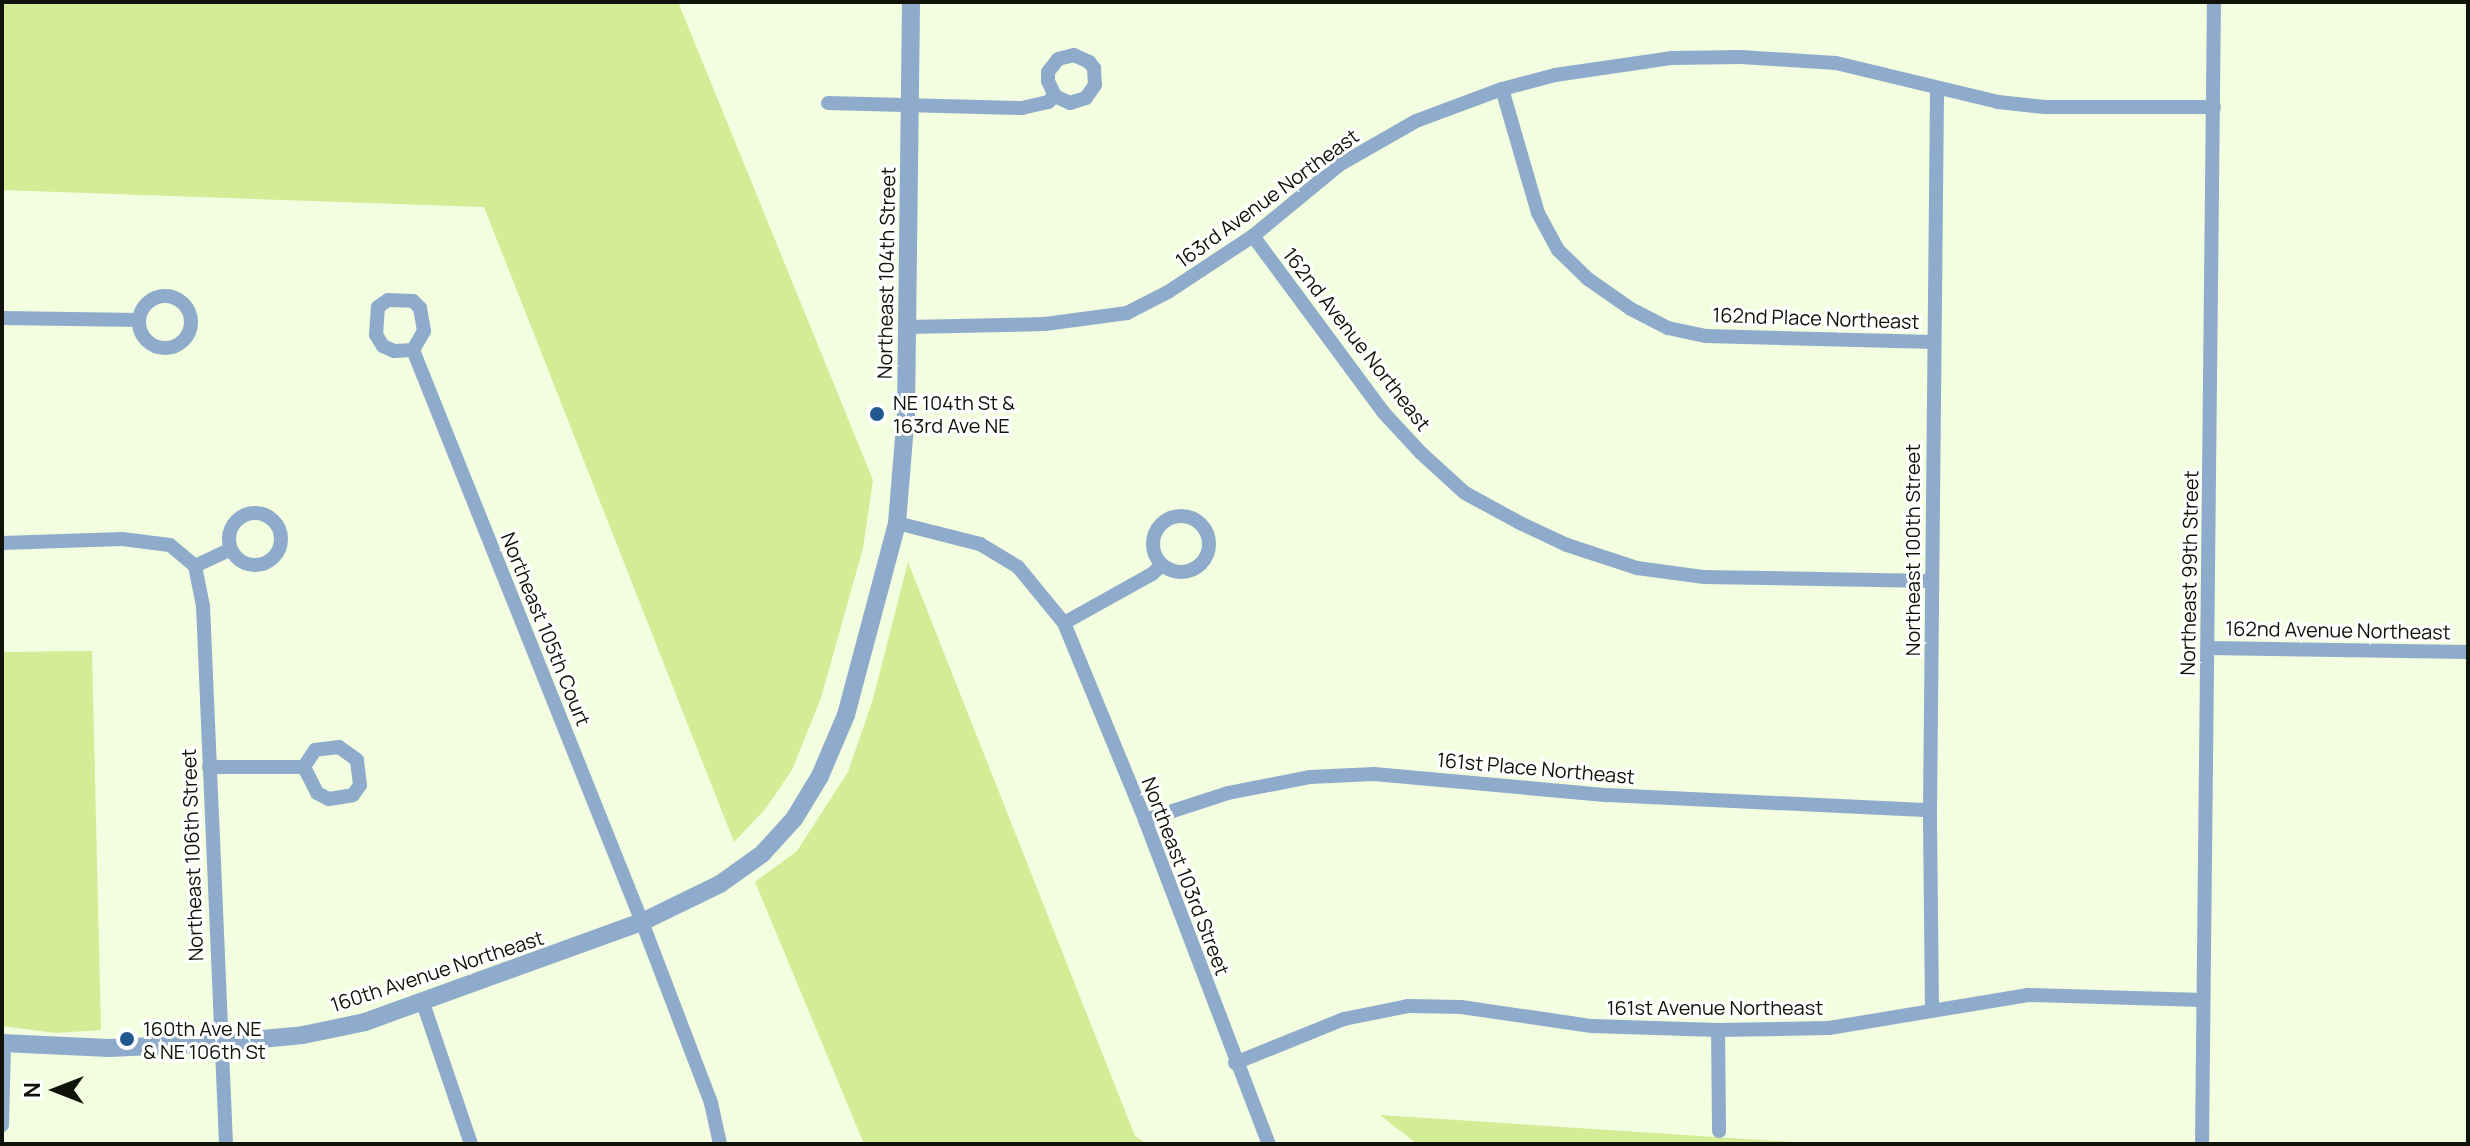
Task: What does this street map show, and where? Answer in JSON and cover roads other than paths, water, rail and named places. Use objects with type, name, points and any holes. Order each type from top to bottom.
[{"type":"street","name":"Northeast 104th Street","points":[[642,922],[720,884],[762,854],[794,819],[820,776],[846,715],[897,523],[905,456],[911,2]]},
{"type":"street","name":"Northeast 99th Street","points":[[2202,1144],[2214,2]]},
{"type":"street","name":"163rd Avenue Northeast","points":[[907,327],[1045,324],[1127,313],[1168,292],[1253,236],[1339,165],[1416,121],[1502,89],[1555,75],[1671,58],[1741,57],[1836,63],[1937,90],[2045,107],[2214,107]]},
{"type":"street","name":"162nd Place Northeast","points":[[1502,89],[1538,213],[1558,250],[1588,279],[1631,309],[1668,328],[1706,336],[1934,342]]},
{"type":"street","name":"Northeast 100th Street","points":[[1932,1010],[1930,810],[1937,90]]},
{"type":"street","points":[[828,103],[1022,108],[1048,102],[1055,96]]},
{"type":"street","name":"162nd Avenue Northeast","points":[[1253,236],[1383,412],[1421,453],[1465,493],[1520,523],[1567,545],[1637,568],[1704,577],[1932,581]]},
{"type":"street","points":[[2,318],[139,320]]},
{"type":"street","name":"Northeast 105th Court","points":[[413,350],[642,922],[711,1103],[720,1144]]},
{"type":"street","points":[[897,523],[980,544],[1018,567],[1064,623],[1152,574],[1162,565]]},
{"type":"street","points":[[2,543],[122,539],[170,545],[195,566],[229,550]]},
{"type":"street","name":"Northeast 106th Street","points":[[195,566],[203,606],[219,1043],[226,1144]]},
{"type":"street","name":"Northeast 103rd Street","points":[[1064,623],[1145,820],[1235,1063],[1269,1144]]},
{"type":"street","name":"162nd Avenue Northeast","points":[[2208,648],[2468,652]]},
{"type":"street","points":[[209,767],[304,767]]},
{"type":"street","name":"161st Place Northeast","points":[[1145,820],[1228,793],[1310,777],[1374,774],[1607,795],[1930,810]]},
{"type":"street","name":"160th Avenue Northeast","points":[[3,1044],[109,1048],[219,1043],[319,1032],[365,1022],[423,1003],[642,922]]},
{"type":"street","name":"161st Avenue Northeast","points":[[1235,1063],[1344,1019],[1408,1006],[1461,1007],[1592,1026],[1718,1030],[1829,1028],[2028,995],[2203,1000]]},
{"type":"street","points":[[423,1003],[471,1144]]},
{"type":"street","points":[[1718,1030],[1719,1131]]},
{"type":"street","points":[[2,1125],[3,1044]]},
{"type":"place","name":"NE 104th St & 163rd Ave NE","points":[[877,414]]},
{"type":"place","name":"160th Ave NE & NE 106th St","points":[[127,1039]]}]
